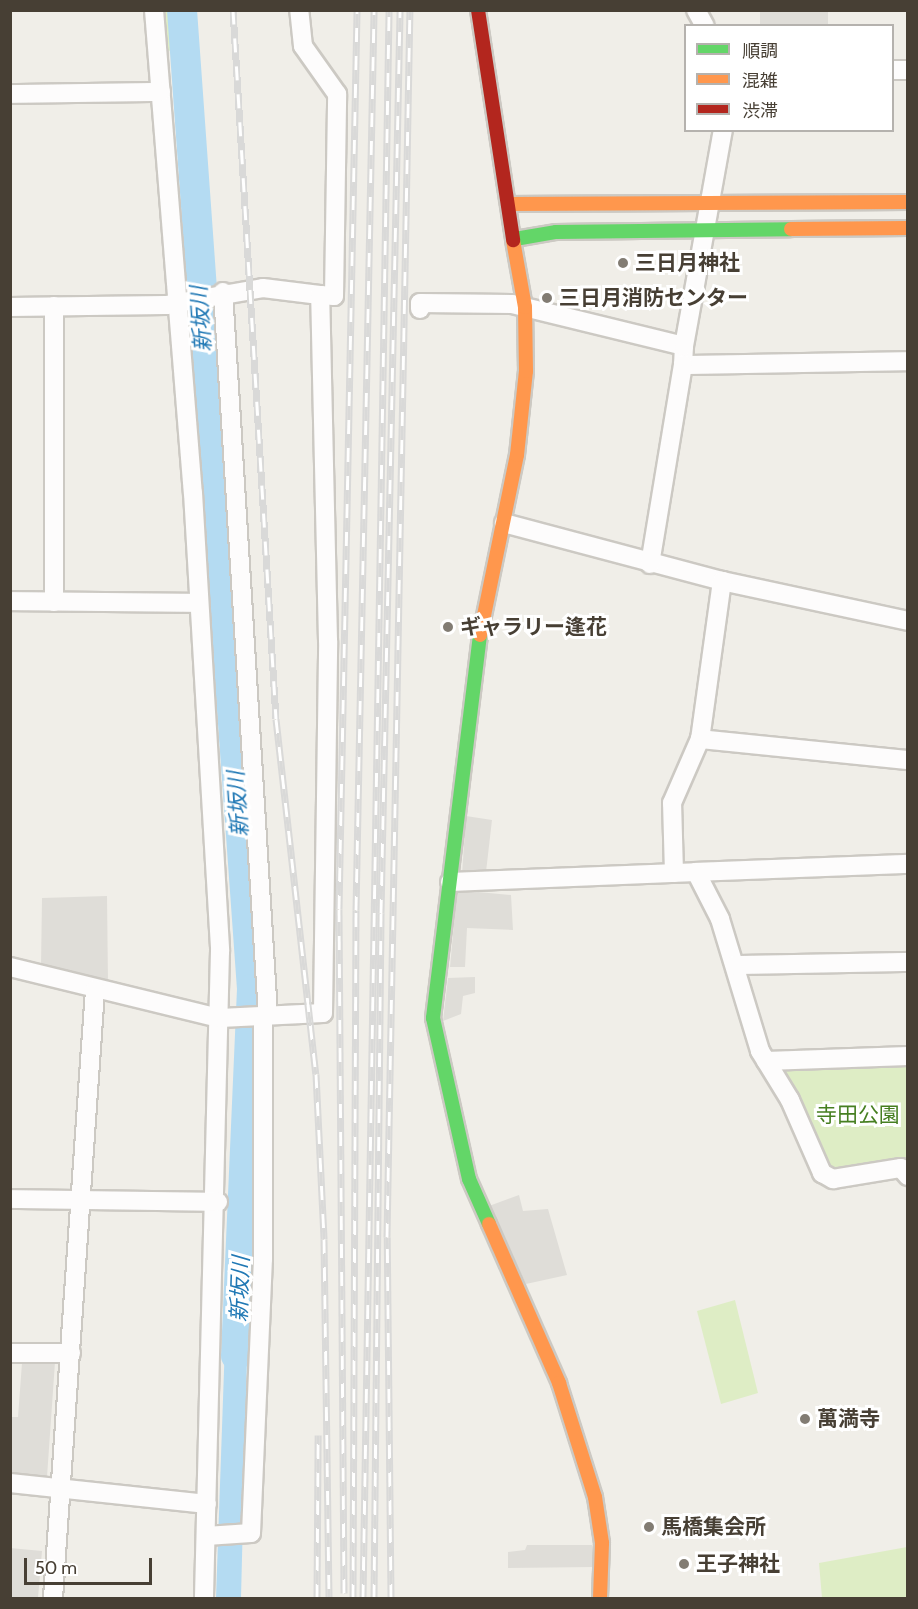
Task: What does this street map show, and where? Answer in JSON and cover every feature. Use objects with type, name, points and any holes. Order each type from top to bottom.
[{"type":"street","points":[[154,10],[178,302],[216,844],[224,1018],[204,1599]]},
{"type":"street","points":[[10,307],[178,302],[223,292],[263,288],[334,296],[337,94],[303,46],[299,10]]},
{"type":"street","points":[[478,10],[481,54],[525,307],[523,404],[504,523],[474,663],[433,1018],[436,1051],[469,1179],[559,1383],[595,1497],[602,1544],[600,1599]]},
{"type":"street","points":[[696,10],[704,24]]},
{"type":"street","points":[[10,94],[161,92]]},
{"type":"street","points":[[650,564],[723,132]]},
{"type":"street","points":[[508,204],[547,200],[558,205],[908,202]]},
{"type":"street","points":[[515,239],[556,232],[908,228]]},
{"type":"street","points":[[206,1536],[251,1533],[264,1248],[266,1017],[223,292]]},
{"type":"street","points":[[10,967],[94,989],[224,1018],[323,1013],[328,641],[320,295]]},
{"type":"street","points":[[420,309],[420,303],[525,307],[684,356],[908,361]]},
{"type":"street","points":[[54,306],[54,602]]},
{"type":"street","points":[[504,523],[650,564],[908,621]]},
{"type":"street","points":[[674,873],[672,803],[700,739],[722,581]]},
{"type":"street","points":[[10,601],[199,603]]},
{"type":"street","points":[[700,739],[908,760]]},
{"type":"street","points":[[450,882],[908,864]]},
{"type":"street","points":[[696,872],[720,919],[766,1061],[826,1177],[905,1171]]},
{"type":"street","points":[[735,965],[908,962]]},
{"type":"street","points":[[53,1599],[94,989]]},
{"type":"street","points":[[766,1061],[908,1056]]},
{"type":"street","points":[[10,1198],[218,1202]]},
{"type":"street","points":[[10,1353],[71,1353]]},
{"type":"street","points":[[10,1483],[207,1504]]},
{"type":"green space","points":[[162,11],[175,11],[177,50],[165,51]]},
{"type":"green space","name":"寺田公園","points":[[907,1063],[907,1162],[827,1170],[780,1074],[783,1068]]},
{"type":"green space","points":[[735,1300],[758,1393],[721,1404],[697,1311]]},
{"type":"green space","points":[[907,1547],[907,1598],[822,1598],[819,1563]]},
{"type":"shaded area","points":[[760,11],[828,11],[828,24],[760,24]]},
{"type":"shaded area","points":[[466,816],[492,820],[486,872],[462,874]]},
{"type":"shaded area","points":[[457,890],[511,895],[513,930],[467,928],[465,967],[450,967]]},
{"type":"shaded area","points":[[107,896],[108,982],[41,966],[42,898]]},
{"type":"shaded area","points":[[475,977],[475,993],[463,996],[461,1014],[443,1021],[448,978]]},
{"type":"shaded area","points":[[519,1195],[523,1211],[548,1209],[567,1275],[526,1284],[489,1206]]},
{"type":"shaded area","points":[[55,1362],[47,1477],[11,1475],[11,1417],[18,1417],[22,1363]]},
{"type":"shaded area","points":[[527,1545],[592,1545],[593,1567],[508,1568],[508,1552],[525,1550]]},
{"type":"shaded area","points":[[10,1548],[42,1551],[38,1598],[11,1598]]},
{"type":"water","points":[[226,1314],[248,1318],[241,1598],[216,1598]]},
{"type":"waterway","name":"新坂川","points":[[182,10],[252,989],[236,1356]]},
{"type":"railway","points":[[233,10],[276,719],[316,1074],[324,1239],[329,1598]]},
{"type":"railway","points":[[344,1593],[339,909],[357,10]]},
{"type":"railway","points":[[353,1598],[356,910],[374,10]]},
{"type":"railway","points":[[363,1598],[389,10]]},
{"type":"railway","points":[[374,1598],[381,913],[400,10]]},
{"type":"railway","points":[[391,1598],[387,1237],[410,10]]},
{"type":"railway","points":[[317,1598],[318,1435]]},
{"type":"traffic: fast","points":[[515,239],[556,232],[791,229]]},
{"type":"traffic: fast","points":[[480,635],[433,1018],[469,1179],[489,1224]]},
{"type":"traffic: slow","points":[[508,204],[908,202]]},
{"type":"traffic: slow","points":[[791,229],[908,228]]},
{"type":"traffic: slow","points":[[480,635],[517,455],[526,371],[525,307],[513,240]]},
{"type":"traffic: slow","points":[[489,1224],[559,1383],[595,1497],[602,1543],[600,1598]]},
{"type":"traffic: jam","points":[[478,10],[513,240]]},
{"type":"place","name":"三日月神社","points":[[623,263]]},
{"type":"place","name":"三日月消防センター","points":[[547,298]]},
{"type":"place","name":"ギャラリー逢花","points":[[448,627]]},
{"type":"place","name":"萬満寺","points":[[805,1419]]},
{"type":"place","name":"馬橋集会所","points":[[649,1527]]},
{"type":"place","name":"王子神社","points":[[684,1564]]}]
